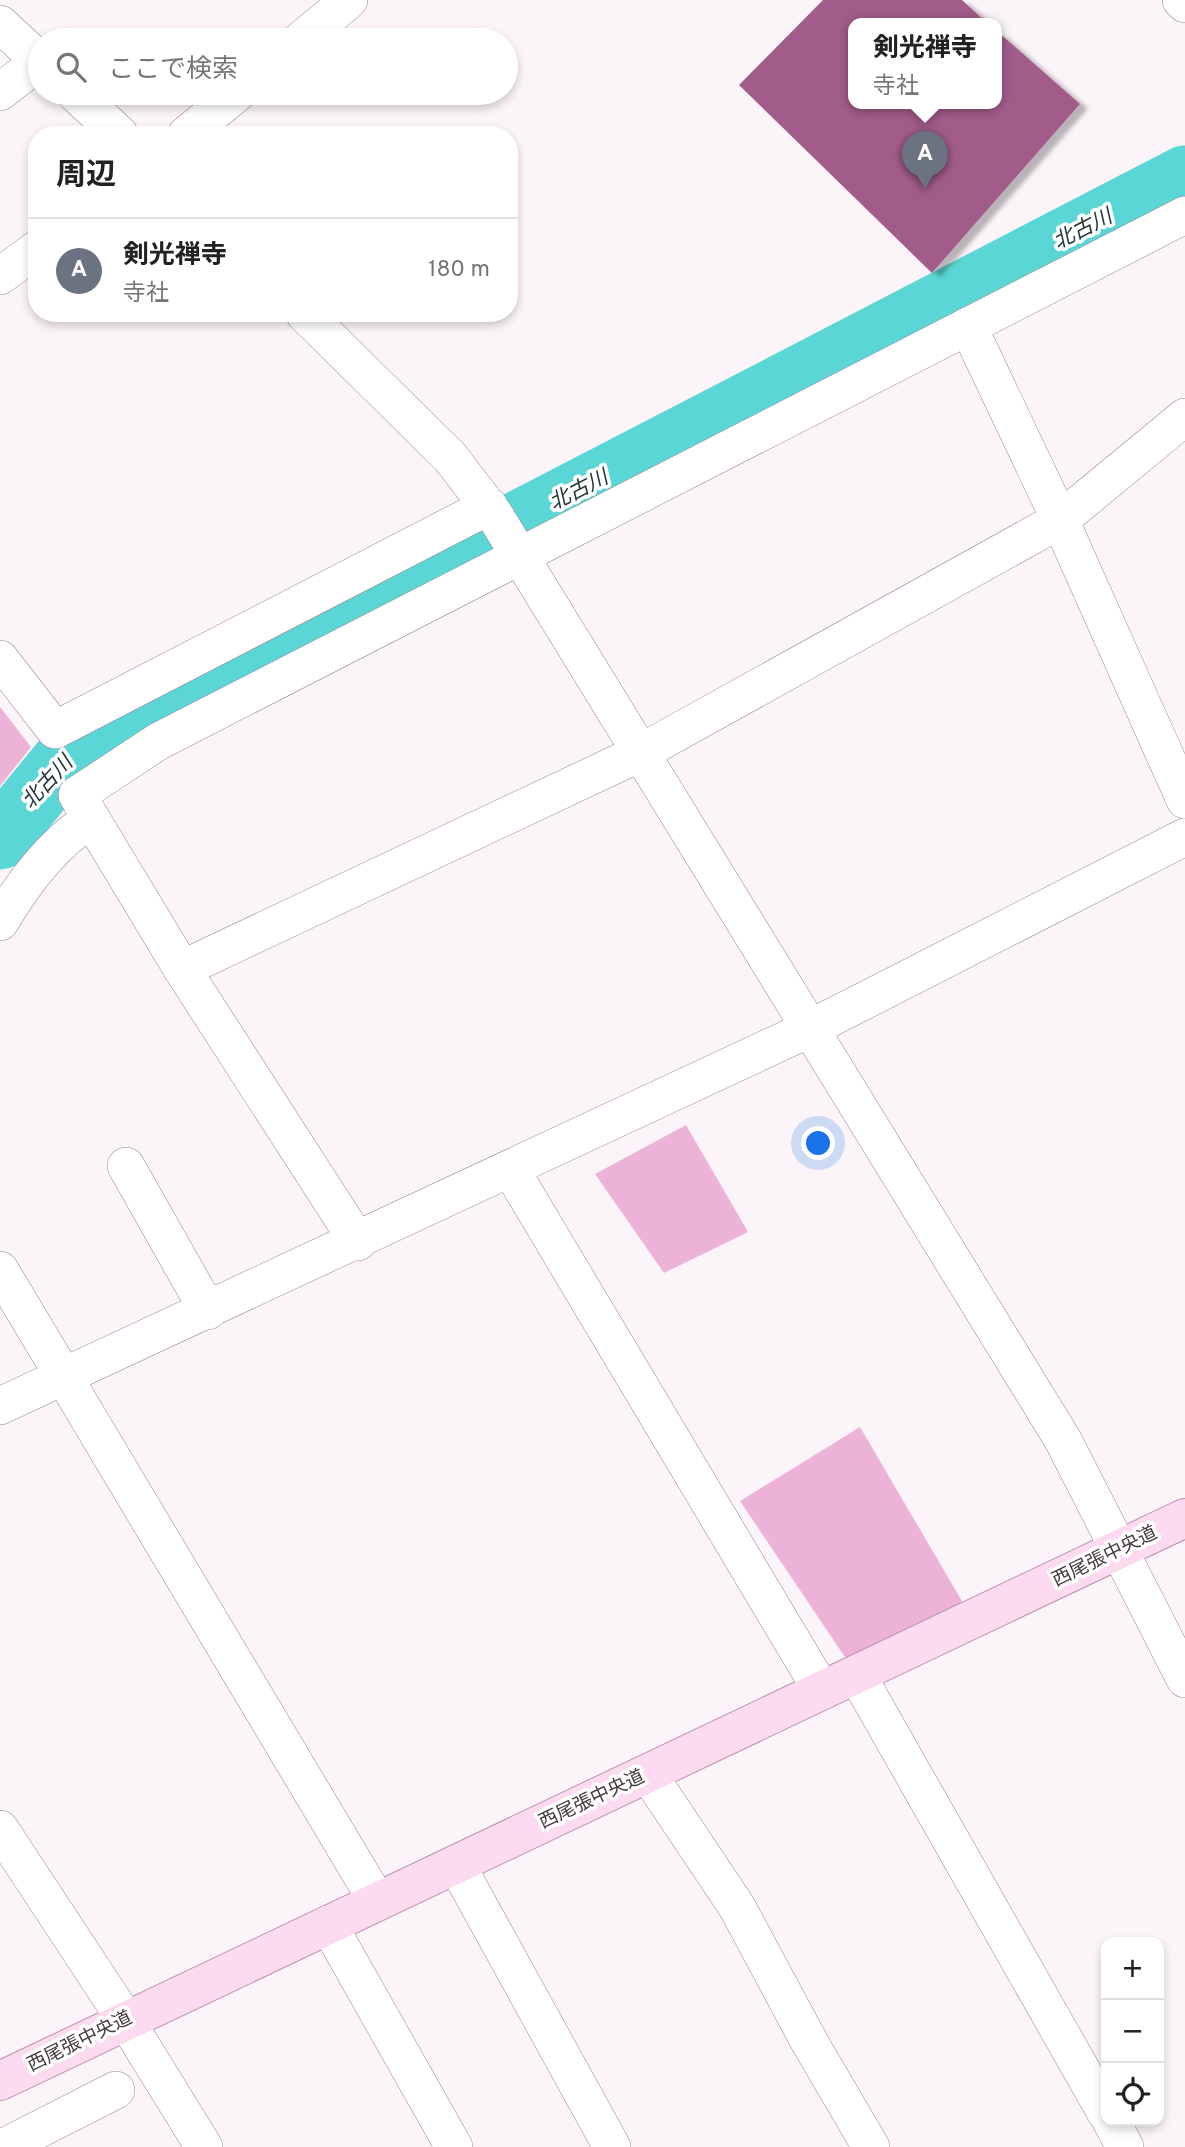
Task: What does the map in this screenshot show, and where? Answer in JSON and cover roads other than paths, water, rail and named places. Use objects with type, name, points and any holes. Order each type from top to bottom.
[{"type":"main road","name":"西尾張中央道","points":[[0,2081],[125,2019],[1185,1518]]},
{"type":"street","points":[[315,28],[349,0]]},
{"type":"street","points":[[1181,0],[1185,4]]},
{"type":"street","points":[[0,24],[28,50]]},
{"type":"street","points":[[0,92],[28,70]]},
{"type":"street","points":[[88,105],[110,126]]},
{"type":"street","points":[[197,126],[222,105]]},
{"type":"street","points":[[0,882],[17,858],[84,807],[159,741],[518,553],[1185,215]]},
{"type":"street","points":[[0,276],[28,256]]},
{"type":"street","points":[[313,322],[450,457],[491,510],[1063,1440],[1185,1679]]},
{"type":"street","points":[[968,326],[1060,520],[1185,800]]},
{"type":"street","points":[[182,969],[640,753],[1060,520],[1185,417]]},
{"type":"street","points":[[0,659],[55,730],[491,510]]},
{"type":"street","points":[[0,922],[43,861],[73,831],[84,807]]},
{"type":"street","points":[[84,807],[182,969],[358,1242]]},
{"type":"street","points":[[0,1406],[358,1242],[809,1029],[1185,837]]},
{"type":"street","points":[[125,1166],[208,1311]]},
{"type":"street","points":[[511,1170],[822,1691]]},
{"type":"street","points":[[0,1270],[377,1901]]},
{"type":"street","points":[[857,1675],[1101,2104]]},
{"type":"street","points":[[648,1774],[737,1907],[810,2043],[872,2147]]},
{"type":"street","points":[[0,1829],[125,2019],[204,2147]]},
{"type":"street","points":[[456,1864],[611,2147]]},
{"type":"street","points":[[328,1924],[454,2147]]},
{"type":"street","points":[[4,2147],[116,2090]]},
{"type":"street","points":[[1114,2126],[1125,2147]]},
{"type":"water","points":[[1185,166],[1185,198],[1150,216],[1136,191]]},
{"type":"waterway","name":"北古川","points":[[0,838],[64,760],[137,712],[523,520],[1185,177]]},
{"type":"place","name":"剣光禅寺","points":[[925,189]]}]
